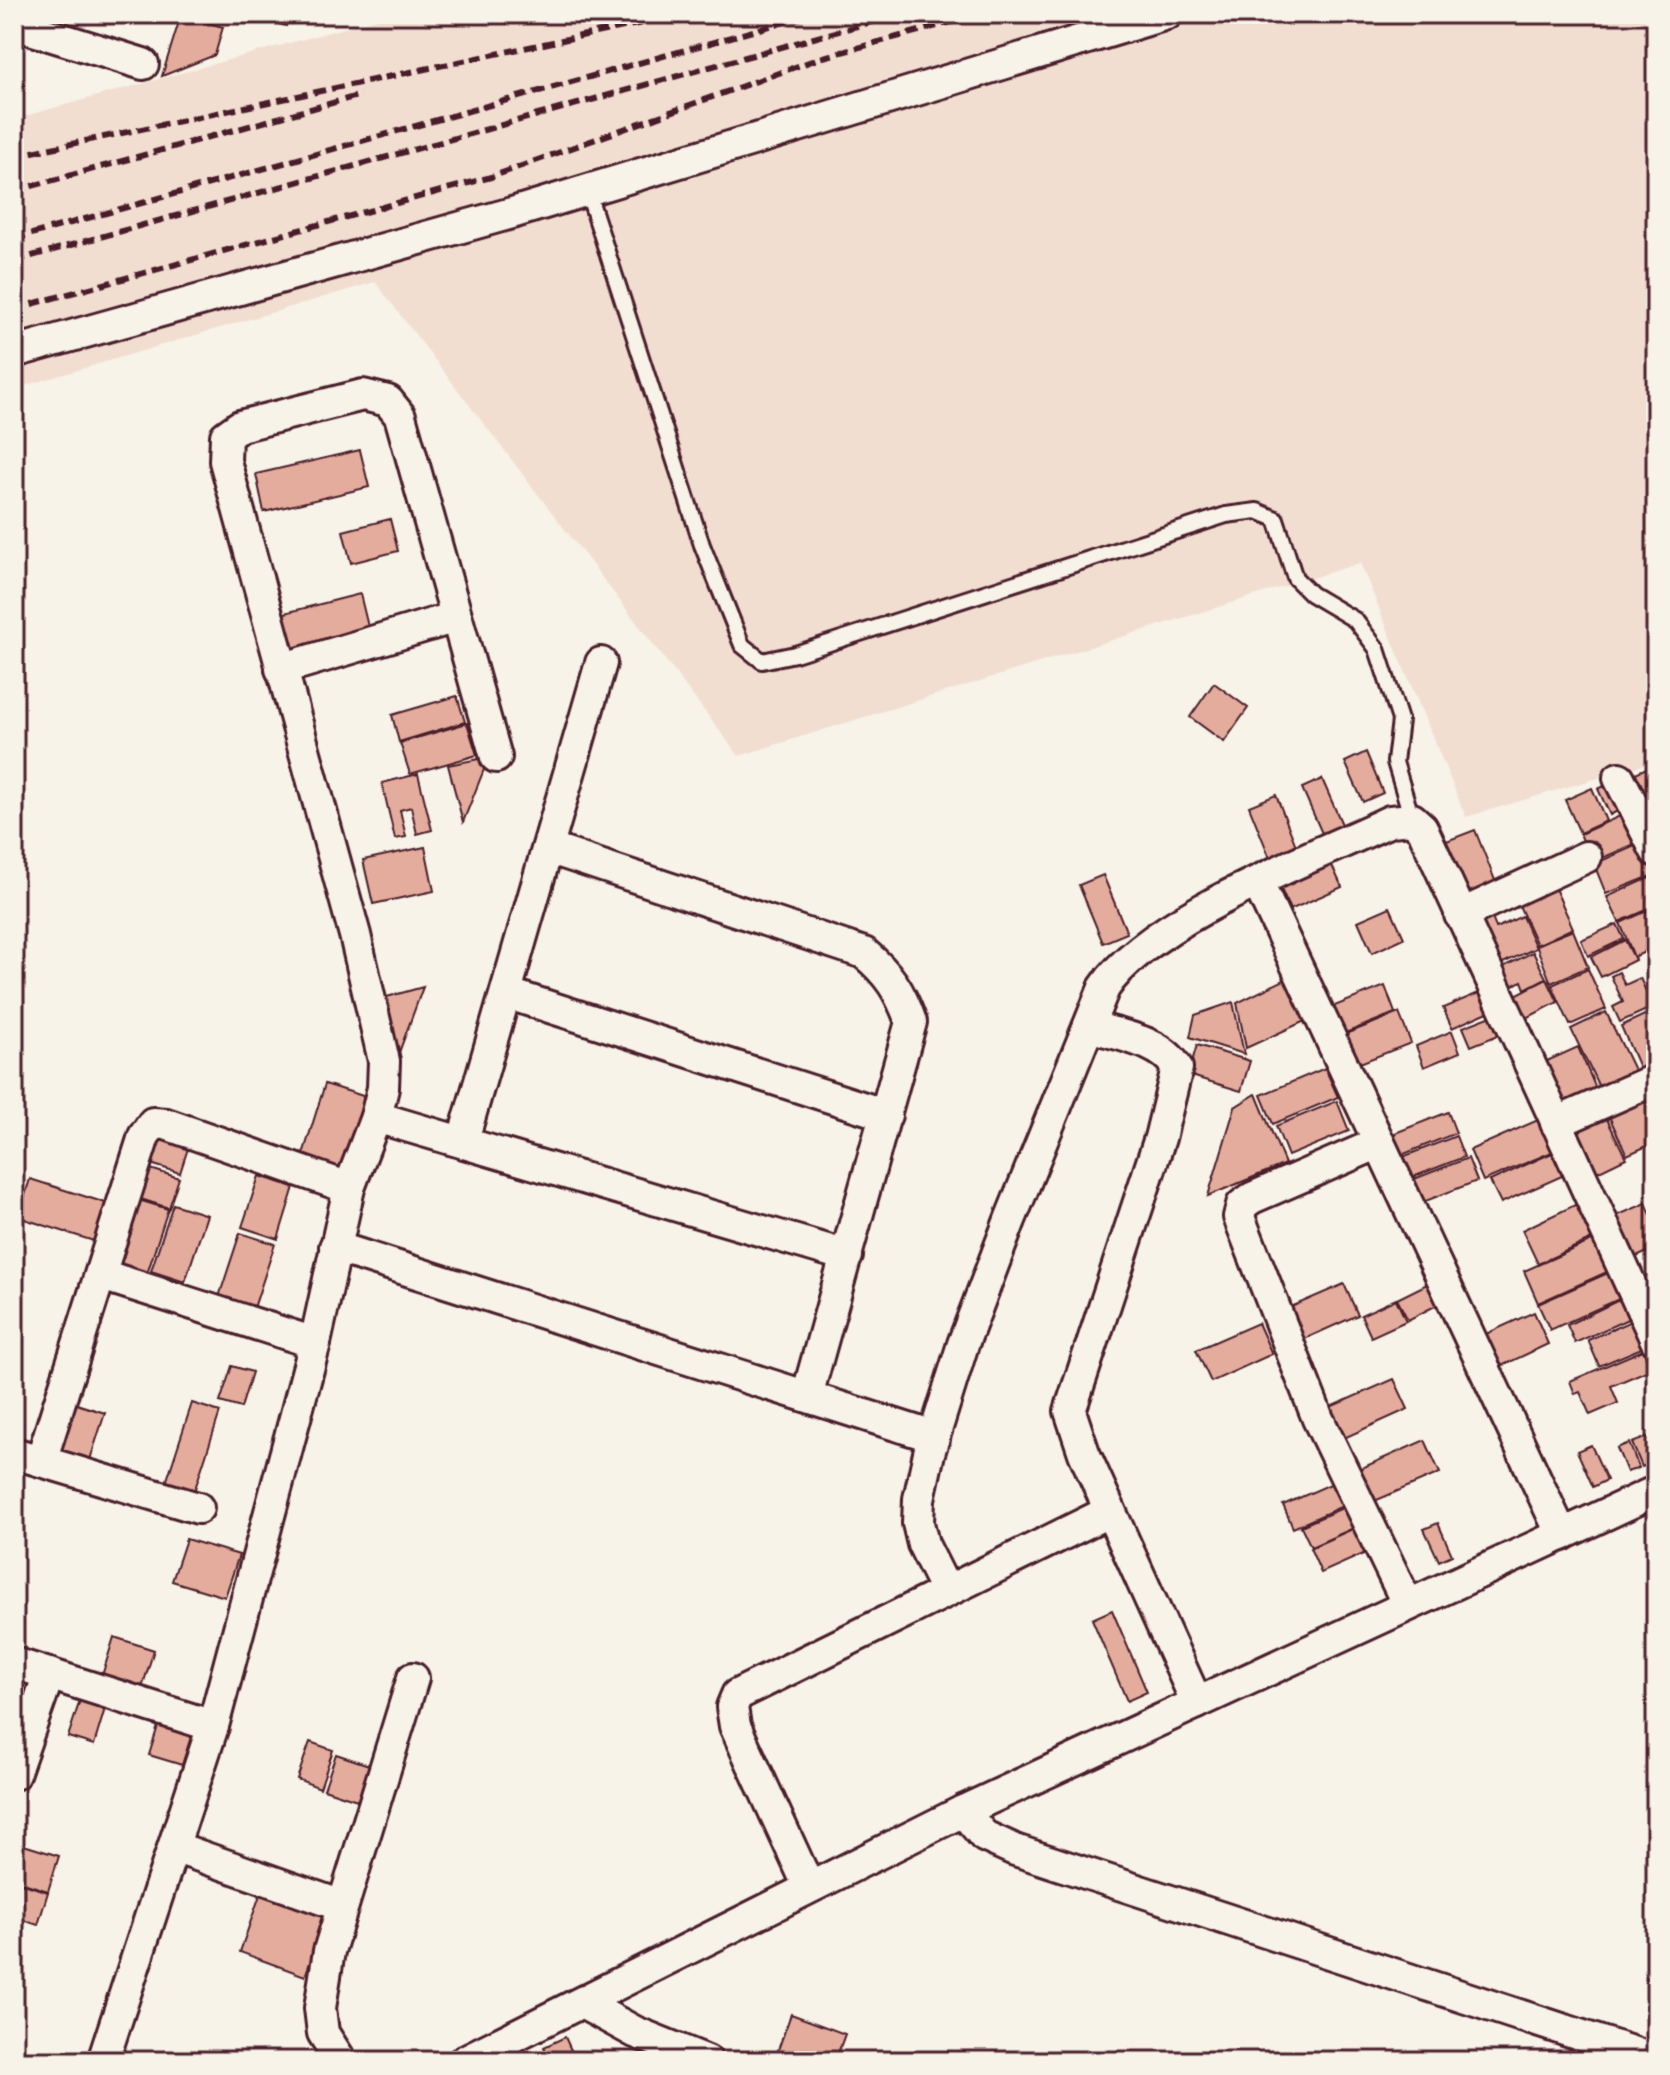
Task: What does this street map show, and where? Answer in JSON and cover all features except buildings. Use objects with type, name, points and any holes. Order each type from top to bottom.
[{"type":"street","points":[[14,352],[587,190],[1167,14]]},
{"type":"street","points":[[14,24],[143,64]]},
{"type":"street","points":[[103,2061],[213,1726],[315,1343],[349,1188],[376,1117],[384,1061],[355,935],[225,461],[226,436],[240,426],[363,395],[388,401],[400,416],[496,757]]},
{"type":"street","points":[[281,669],[456,617]]},
{"type":"street","points":[[463,1140],[601,663]]},
{"type":"street","points":[[1619,778],[1656,851]]},
{"type":"street","points":[[946,1590],[923,1544],[918,1523],[919,1499],[934,1437],[963,1344],[1104,988],[1129,956],[1175,926],[1390,821],[1412,819],[1422,828],[1556,1123],[1652,1322]]},
{"type":"street","points":[[548,848],[864,953],[890,976],[911,1022],[807,1396]]},
{"type":"street","points":[[1460,915],[1586,857]]},
{"type":"street","points":[[1258,883],[1562,1535]]},
{"type":"street","points":[[506,993],[886,1115]]},
{"type":"street","points":[[1089,1026],[1156,1048],[1171,1056],[1177,1068],[1160,1138],[1070,1411],[1074,1428],[1110,1511],[1197,1703]]},
{"type":"street","points":[[1556,1123],[1656,1079]]},
{"type":"street","points":[[376,1117],[463,1140],[847,1256]]},
{"type":"street","points":[[198,1508],[27,1457],[102,1275],[144,1136],[153,1123],[166,1124],[349,1188]]},
{"type":"street","points":[[1379,1143],[1252,1198],[1242,1205],[1239,1217],[1318,1419],[1408,1605]]},
{"type":"street","points":[[335,1247],[934,1437]]},
{"type":"street","points":[[102,1275],[315,1343]]},
{"type":"street","points":[[464,2061],[963,1811],[1656,1491]]},
{"type":"street","points":[[809,1887],[735,1726],[732,1707],[737,1695],[1110,1511]]},
{"type":"street","points":[[14,1663],[213,1726]]},
{"type":"street","points":[[14,1774],[49,1674]]},
{"type":"street","points":[[341,2061],[323,2033],[320,2008],[329,1951],[413,1678]]},
{"type":"street","points":[[963,1811],[984,1836],[1015,1850],[1656,2060]]},
{"type":"street","points":[[174,1847],[342,1906]]},
{"type":"street","points":[[582,2003],[635,2032],[707,2061]]},
{"type":"lane","points":[[587,190],[702,545],[742,645],[762,661],[795,654],[1226,515],[1257,511],[1276,519],[1295,578],[1311,594],[1355,620],[1377,649],[1397,709],[1399,732],[1395,762],[1412,819]]},
{"type":"shaded area","points":[[395,14],[1656,14],[1656,761],[1466,817],[1360,563],[739,756],[375,282],[14,389],[14,119]]},
{"type":"railway","points":[[14,156],[685,14]]},
{"type":"railway","points":[[14,239],[813,14]]},
{"type":"railway","points":[[14,261],[900,14]]},
{"type":"railway","points":[[14,309],[491,177],[820,58],[981,14]]},
{"type":"railway","points":[[14,191],[361,95]]}]
